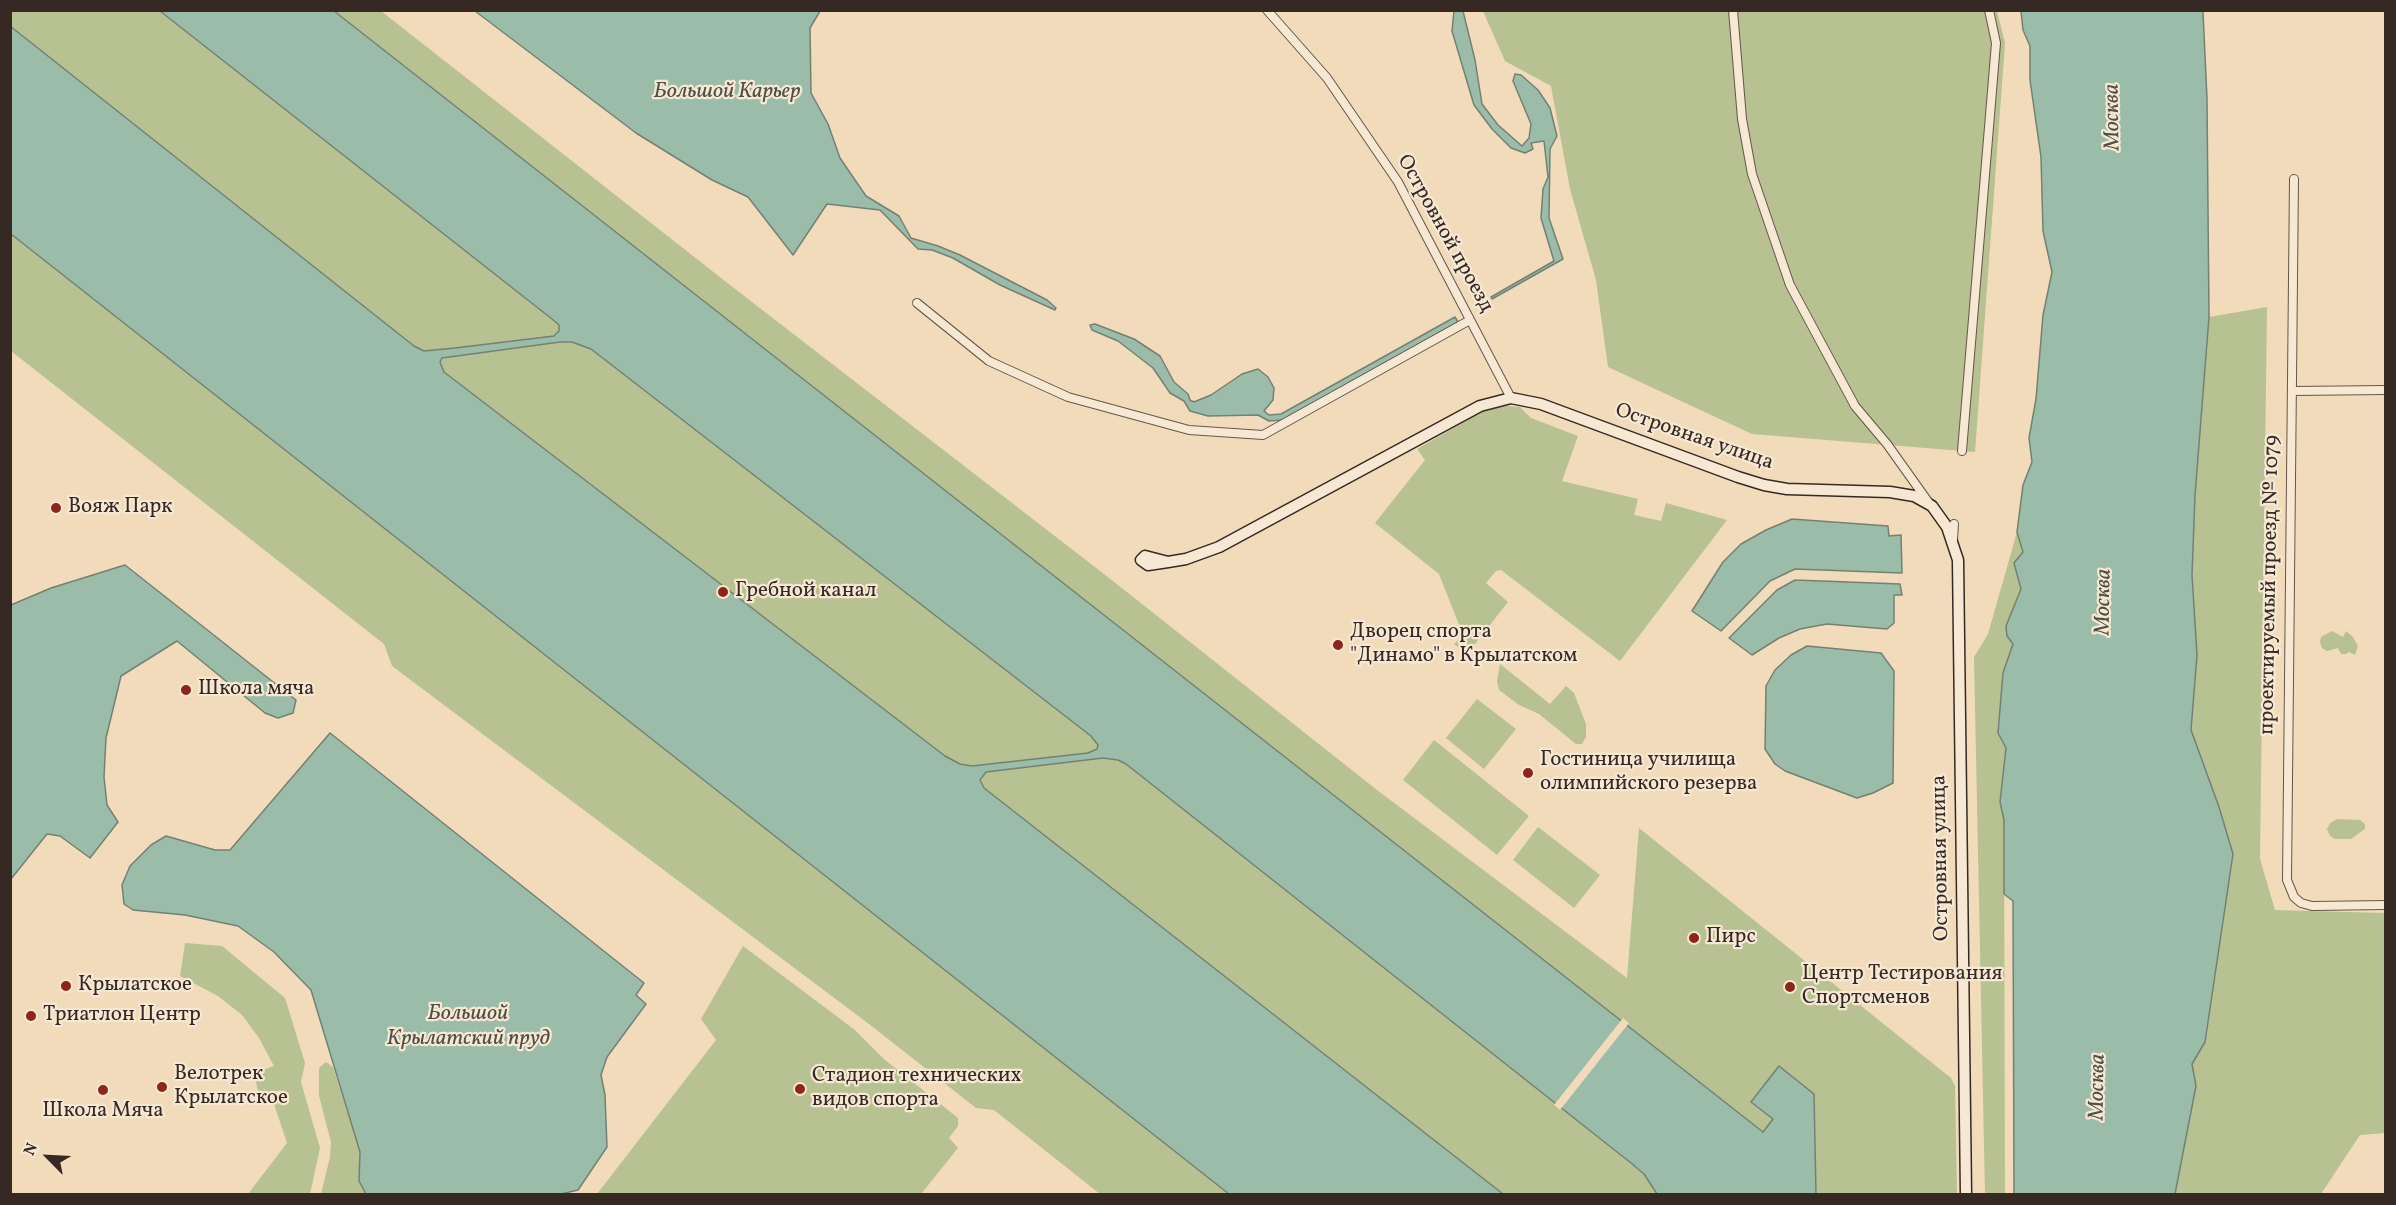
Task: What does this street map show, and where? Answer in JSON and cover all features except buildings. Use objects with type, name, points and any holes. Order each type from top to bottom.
[{"type":"street","name":"Островной проезд","points":[[1267,10],[1327,78],[1398,182],[1511,398]]},
{"type":"street","points":[[1732,10],[1742,119],[1752,174],[1790,285],[1855,405],[1887,444],[1932,506]]},
{"type":"street","points":[[1962,451],[1996,43],[1989,10]]},
{"type":"street","name":"проектируемый проезд № 1079","points":[[2294,179],[2286,737],[2287,880],[2294,897],[2301,903],[2312,906],[2385,905]]},
{"type":"street","points":[[917,303],[989,361],[1068,397],[1189,430],[1263,435],[1470,320]]},
{"type":"street","points":[[2292,391],[2385,390]]},
{"type":"street","name":"Островная улица","points":[[1148,565],[1186,559],[1219,547],[1480,406],[1511,398],[1541,404],[1764,485],[1787,489],[1890,492],[1914,496],[1932,506],[1947,527],[1958,560],[1966,1194]]},
{"type":"street","points":[[1953,540],[1954,524]]},
{"type":"shaded area","name":"Гребной канал","points":[[10,11],[381,11],[1113,581],[1377,790],[1627,978],[1639,828],[1951,1078],[1955,1086],[1957,1194],[1100,1194],[994,1110],[976,1108],[869,1024],[392,666],[384,644],[11,351]]},
{"type":"shaded area","points":[[1483,11],[1997,11],[2005,43],[1975,452],[1752,434],[1608,367],[1596,280],[1570,189],[1551,86],[1505,61]]},
{"type":"shaded area","points":[[2267,307],[2260,859],[2275,910],[2385,913],[2385,1133],[2360,1135],[2321,1194],[2175,1194],[2196,1086],[2192,1064],[2205,1042],[2233,854],[2219,807],[2191,730],[2197,655],[2192,575],[2195,495],[2209,317]]},
{"type":"shaded area","points":[[1507,406],[1520,407],[1531,418],[1578,436],[1562,481],[1638,499],[1634,515],[1661,521],[1666,503],[1727,520],[1620,661],[1501,570],[1496,571],[1486,583],[1508,602],[1467,654],[1454,644],[1463,635],[1439,574],[1375,523],[1425,460],[1417,449],[1485,410]]},
{"type":"shaded area","points":[[2017,532],[2023,552],[2014,563],[2021,589],[2006,626],[2007,636],[2013,644],[2003,673],[1998,733],[2006,748],[2000,802],[2004,820],[2005,1194],[1985,1194],[1974,657],[1988,634]]},
{"type":"shaded area","points":[[2332,631],[2343,637],[2346,631],[2353,637],[2358,646],[2355,655],[2349,652],[2341,654],[2338,648],[2327,651],[2322,648],[2321,637]]},
{"type":"shaded area","points":[[1500,664],[1550,704],[1566,686],[1574,693],[1586,724],[1586,737],[1582,744],[1576,744],[1539,714],[1519,705],[1499,690],[1497,681]]},
{"type":"shaded area","points":[[1477,699],[1516,729],[1484,769],[1446,738]]},
{"type":"shaded area","points":[[1434,740],[1529,816],[1497,855],[1403,780]]},
{"type":"shaded area","points":[[2337,819],[2360,820],[2365,824],[2365,829],[2351,839],[2335,839],[2330,836],[2327,829],[2330,823]]},
{"type":"shaded area","points":[[1538,827],[1600,875],[1574,908],[1513,860]]},
{"type":"shaded area","points":[[185,943],[222,946],[285,998],[305,1063],[301,1082],[320,1148],[310,1194],[248,1194],[287,1143],[274,1104],[281,1090],[259,1096],[254,1073],[274,1066],[259,1038],[242,1015],[218,996],[180,976]]},
{"type":"shaded area","name":"Стадион технических видов спорта","points":[[743,946],[855,1030],[885,1060],[958,1118],[958,1126],[949,1138],[958,1148],[921,1194],[597,1194],[716,1040],[701,1019]]},
{"type":"shaded area","points":[[326,1062],[333,1067],[360,1152],[359,1181],[366,1194],[321,1194],[330,1157],[331,1142],[319,1096],[319,1068]]},
{"type":"water","name":"Москва","points":[[2202,10],[2203,12],[2207,99],[2209,317],[2195,495],[2192,575],[2197,655],[2191,730],[2219,807],[2233,854],[2205,1042],[2192,1064],[2196,1086],[2175,1194],[2014,1194],[2013,901],[2004,894],[2004,820],[2000,802],[2006,748],[1998,733],[2003,673],[2013,644],[2007,636],[2006,626],[2021,589],[2014,563],[2023,552],[2017,532],[2023,485],[2032,462],[2029,438],[2036,399],[2043,315],[2052,272],[2043,231],[2041,157],[2030,80],[2030,46],[2023,30],[2021,11]]},
{"type":"water","name":"Гребной канал","points":[[160,11],[334,11],[1763,1132],[1773,1119],[1751,1102],[1779,1066],[1814,1094],[1816,1194],[1657,1194],[1644,1174],[1631,1163],[1126,764],[1118,760],[1103,758],[986,772],[980,780],[984,788],[1503,1194],[1229,1194],[11,234],[10,26],[414,346],[424,351],[455,348],[554,336],[559,331],[559,325]],"holes":[[[572,342],[591,349],[1091,736],[1098,745],[1097,749],[1088,753],[972,766],[960,764],[945,756],[444,372],[440,362],[442,358]]]},
{"type":"water","name":"Большой Карьер","points":[[475,11],[820,11],[810,28],[811,93],[828,124],[840,158],[866,196],[899,216],[911,238],[960,255],[1047,300],[1056,308],[1055,310],[1000,285],[953,258],[932,250],[918,249],[880,210],[827,204],[793,255],[748,197],[712,180],[636,133]]},
{"type":"water","points":[[1454,11],[1463,11],[1475,60],[1482,104],[1498,125],[1522,146],[1529,138],[1531,124],[1513,81],[1515,74],[1521,75],[1538,90],[1550,108],[1557,136],[1550,149],[1549,218],[1563,259],[1492,299],[1491,297],[1554,261],[1541,218],[1543,189],[1548,177],[1544,141],[1531,143],[1533,149],[1525,153],[1511,148],[1492,129],[1474,105],[1452,31]]},
{"type":"water","points":[[1455,317],[1458,322],[1283,420],[1269,421],[1258,415],[1208,416],[1190,411],[1184,401],[1170,393],[1153,368],[1118,341],[1092,330],[1090,325],[1095,324],[1134,339],[1160,356],[1174,382],[1194,402],[1211,395],[1242,374],[1258,369],[1268,377],[1274,388],[1273,400],[1264,411],[1269,415],[1281,414]]},
{"type":"water","points":[[1792,519],[1888,526],[1889,536],[1901,535],[1902,573],[1795,569],[1770,581],[1721,631],[1692,611],[1723,562],[1741,544]]},
{"type":"water","points":[[125,565],[296,700],[293,713],[278,718],[265,713],[177,641],[121,676],[106,738],[104,777],[107,805],[118,822],[90,858],[60,836],[47,834],[11,879],[11,605],[51,588]]},
{"type":"water","points":[[1795,580],[1900,584],[1902,595],[1894,595],[1894,623],[1887,629],[1827,624],[1800,629],[1779,638],[1752,655],[1729,638],[1777,590]]},
{"type":"water","points":[[1807,646],[1881,653],[1894,671],[1893,783],[1857,798],[1785,771],[1775,764],[1765,749],[1766,686],[1775,670],[1791,655]]},
{"type":"water","name":"Большой Крылатский пруд","points":[[330,733],[644,983],[636,995],[646,1004],[607,1057],[601,1075],[605,1095],[607,1147],[578,1190],[561,1194],[366,1194],[359,1181],[360,1152],[311,990],[274,952],[238,926],[185,915],[133,910],[124,904],[122,885],[130,866],[151,845],[166,836],[215,850],[230,850]]},
{"type":"pier","points":[[1623,1018],[1629,1023],[1560,1110],[1554,1105]]},
{"type":"place","name":"Вояж Парк","points":[[56,508]]},
{"type":"place","name":"Гребной канал","points":[[723,592]]},
{"type":"place","name":"Дворец спорта \"Динамо\" в Крылатском","points":[[1338,645]]},
{"type":"place","name":"Школа мяча","points":[[186,690]]},
{"type":"place","name":"Гостиница училища олимпийского резерва","points":[[1528,773]]},
{"type":"place","name":"Пирс","points":[[1694,938]]},
{"type":"place","name":"Крылатское","points":[[66,986]]},
{"type":"place","name":"Центр Тестирования Спортсменов","points":[[1790,987]]},
{"type":"place","name":"Триатлон Центр","points":[[31,1016]]},
{"type":"place","name":"Велотрек Крылатское","points":[[162,1087]]},
{"type":"place","name":"Стадион технических видов спорта","points":[[800,1089]]},
{"type":"place","name":"Школа Мяча","points":[[103,1090]]}]
